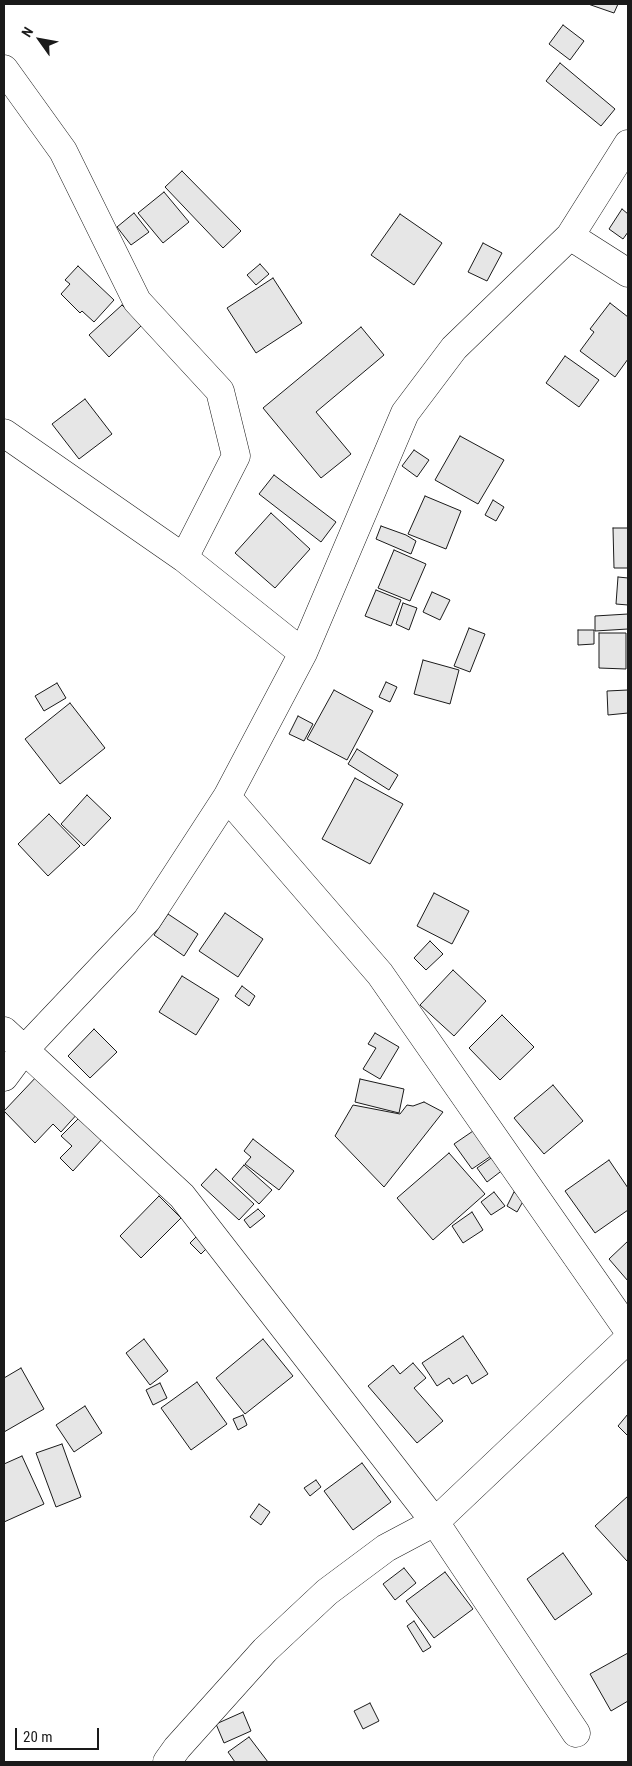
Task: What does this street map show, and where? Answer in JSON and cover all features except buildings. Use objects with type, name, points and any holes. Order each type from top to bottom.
[{"type":"street","points":[[4,69],[63,151],[137,301],[220,390],[236,456],[184,558]]},
{"type":"street","points":[[4,1077],[24,1050],[147,920],[227,797],[303,653],[405,413],[454,348],[570,236],[628,144]]},
{"type":"street","points":[[570,236],[628,273]]},
{"type":"street","points":[[4,433],[184,558],[303,653]]},
{"type":"street","points":[[227,797],[380,974],[628,1330]]},
{"type":"street","points":[[4,1031],[182,1196],[435,1522],[576,1734]]},
{"type":"street","points":[[167,1762],[177,1748],[265,1650],[327,1592],[386,1548],[435,1522],[628,1339]]}]
